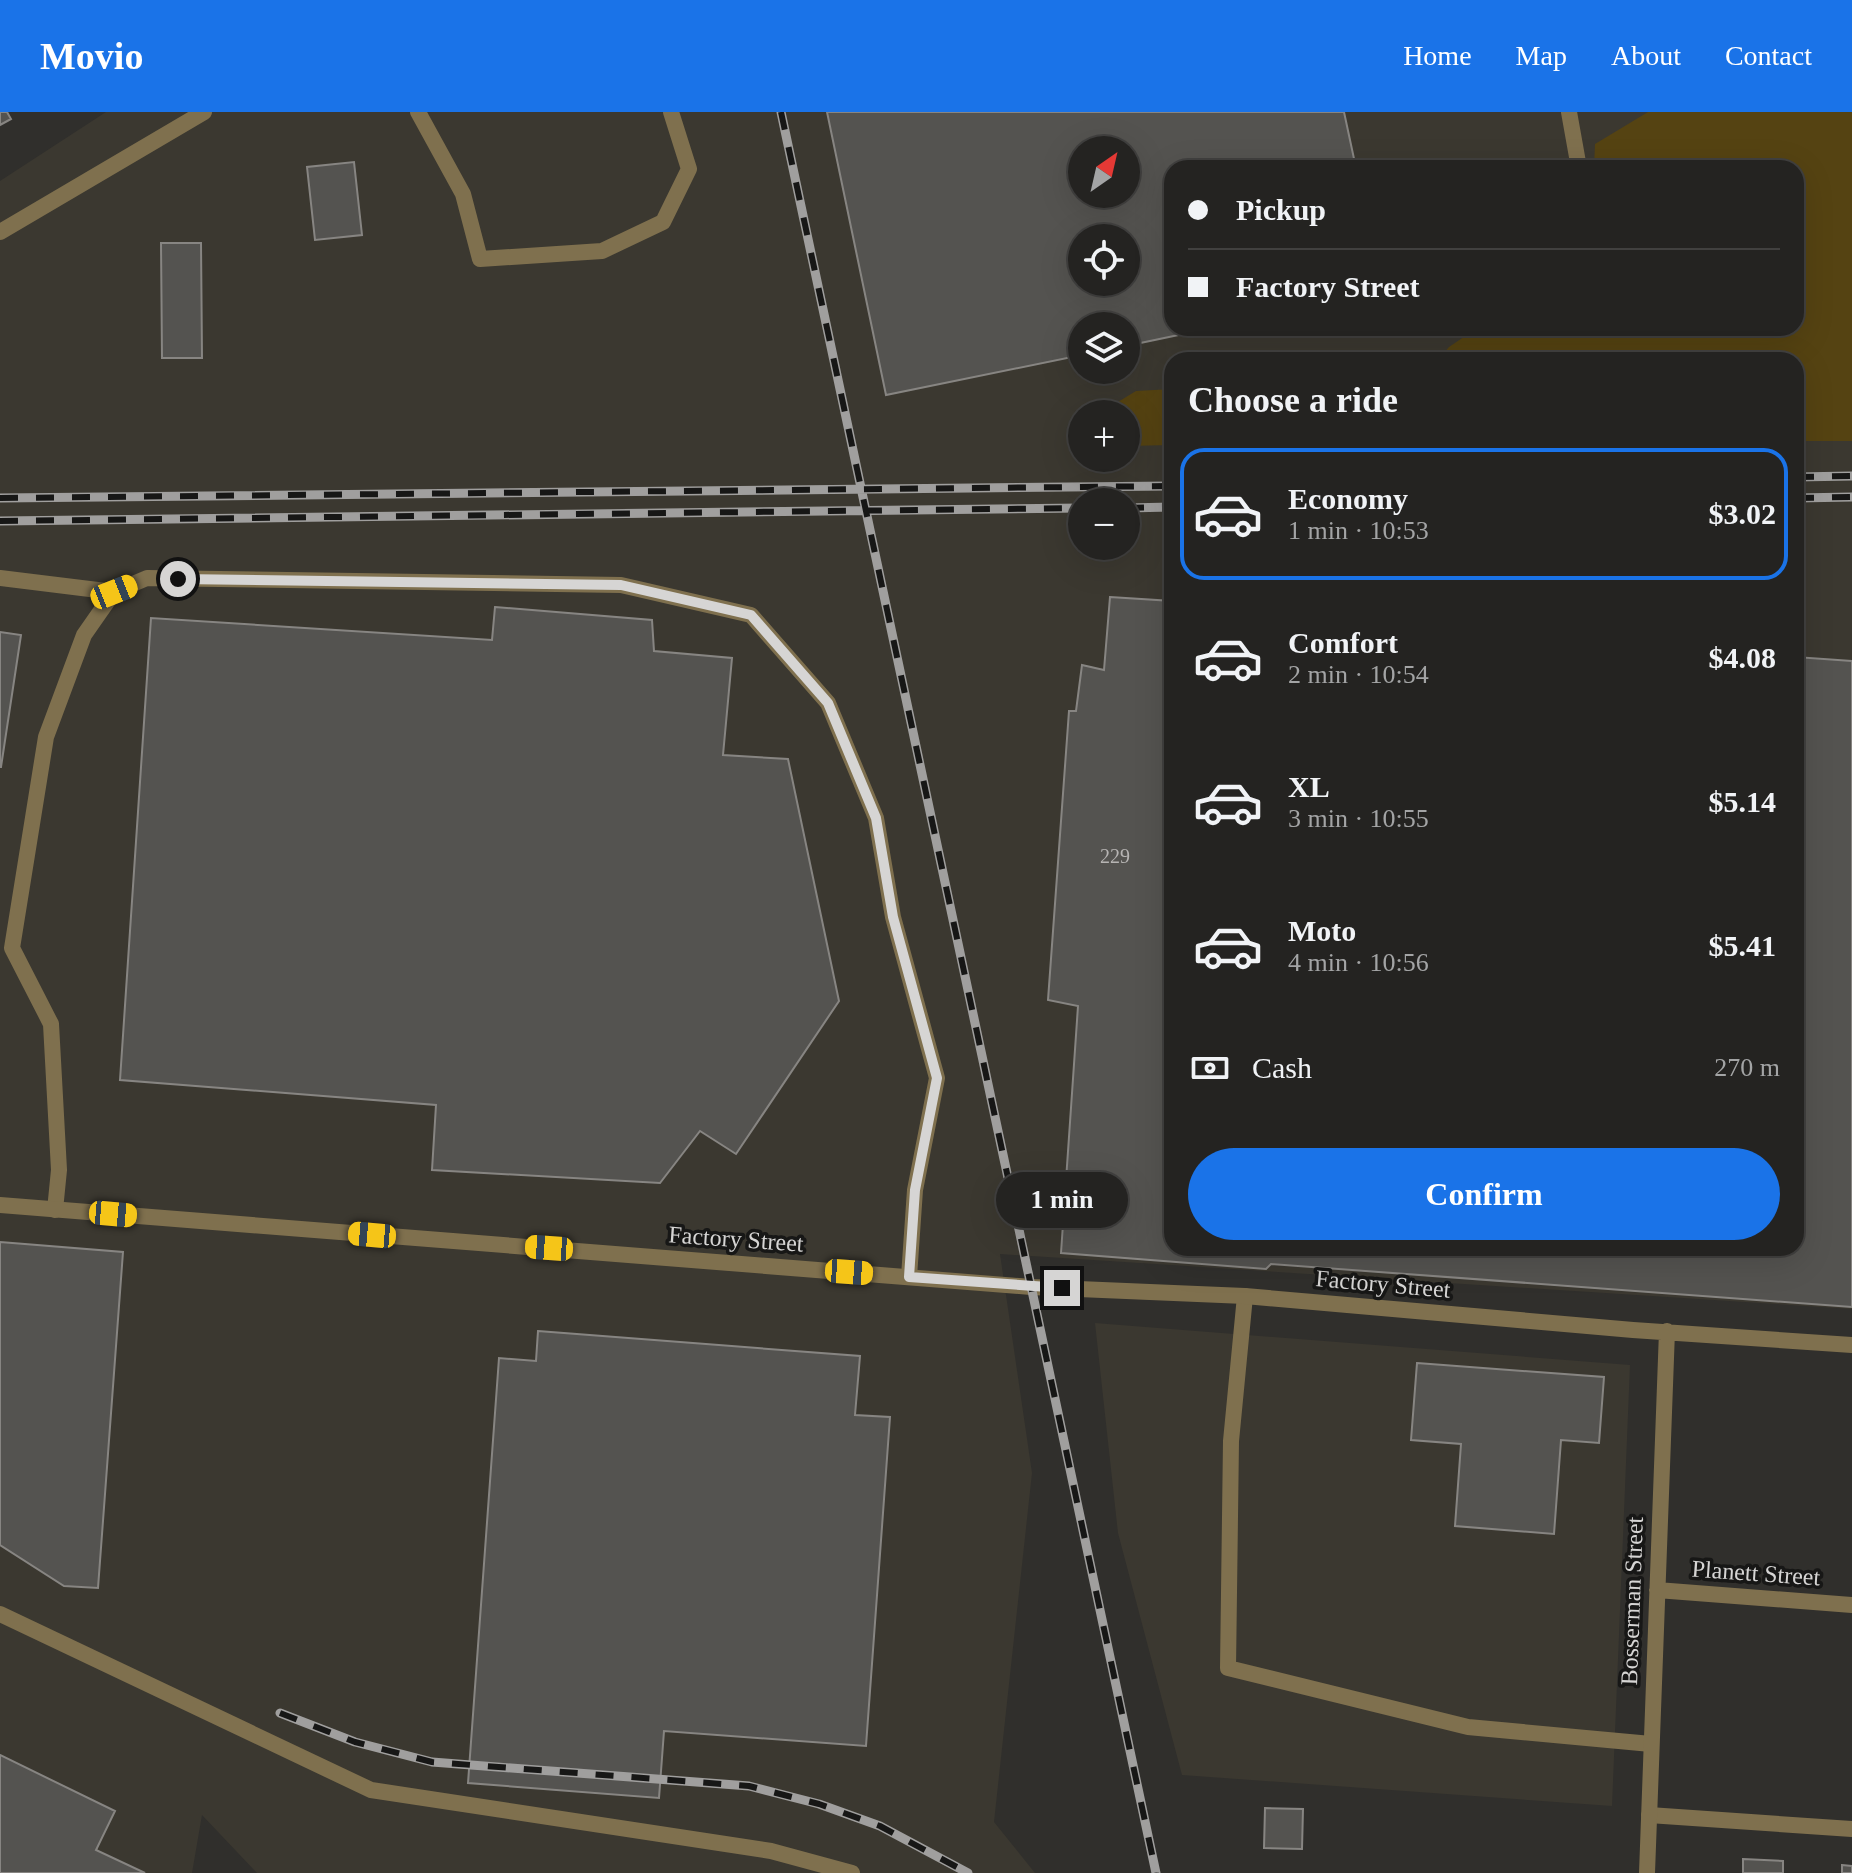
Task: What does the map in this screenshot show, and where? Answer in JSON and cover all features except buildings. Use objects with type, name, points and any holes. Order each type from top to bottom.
[{"type":"street","points":[[0,232],[204,112]]},
{"type":"street","points":[[418,112],[463,194],[480,259],[602,251],[663,222],[689,169],[671,112]]},
{"type":"street","points":[[1569,112],[1578,160]]},
{"type":"street","points":[[0,578],[114,592],[147,578],[621,585],[751,615],[828,703],[876,818],[893,917],[937,1078],[915,1190],[909,1277]]},
{"type":"street","points":[[55,1210],[59,1170],[51,1024],[12,948],[46,737],[84,635],[114,592]]},
{"type":"street","name":"Factory Street","points":[[0,1205],[1031,1287],[1245,1296],[1852,1345]]},
{"type":"street","points":[[1245,1296],[1231,1441],[1228,1668],[1468,1727],[1651,1744]]},
{"type":"street","name":"Bosserman Street","points":[[1647,1873],[1667,1331]]},
{"type":"street","name":"Planett Street","points":[[1657,1590],[1852,1605]]},
{"type":"street","points":[[0,1614],[371,1790],[771,1851],[852,1873]]},
{"type":"street","points":[[1649,1815],[1852,1829]]},
{"type":"shaded area","points":[[106,112],[1852,112],[1852,1309],[1000,1254],[1032,1473],[994,1822],[1035,1873],[257,1873],[202,1815],[192,1873],[0,1873],[0,181]]},
{"type":"shaded area","points":[[1648,112],[1852,112],[1852,441],[1804,441],[1804,352],[1445,352],[1465,336],[1804,336],[1804,160],[1594,160],[1595,144]]},
{"type":"shaded area","points":[[1164,389],[1164,445],[1140,446],[1140,400],[1121,400],[1136,391]]},
{"type":"shaded area","points":[[1095,1323],[1630,1365],[1612,1806],[1182,1775],[1118,1533]]},
{"type":"railway","points":[[781,112],[1156,1873]]},
{"type":"railway","points":[[1804,477],[1852,476]]},
{"type":"railway","points":[[0,498],[1164,486]]},
{"type":"railway","points":[[1804,498],[1852,497]]},
{"type":"railway","points":[[1140,508],[1164,507]]},
{"type":"railway","points":[[0,521],[1068,508]]},
{"type":"railway","points":[[280,1713],[355,1742],[432,1762],[749,1786],[819,1804],[880,1826],[968,1873]]},
{"type":"route","points":[[178,579],[621,585],[751,615],[828,703],[876,818],[893,917],[937,1078],[915,1190],[909,1277],[1062,1288]]}]
